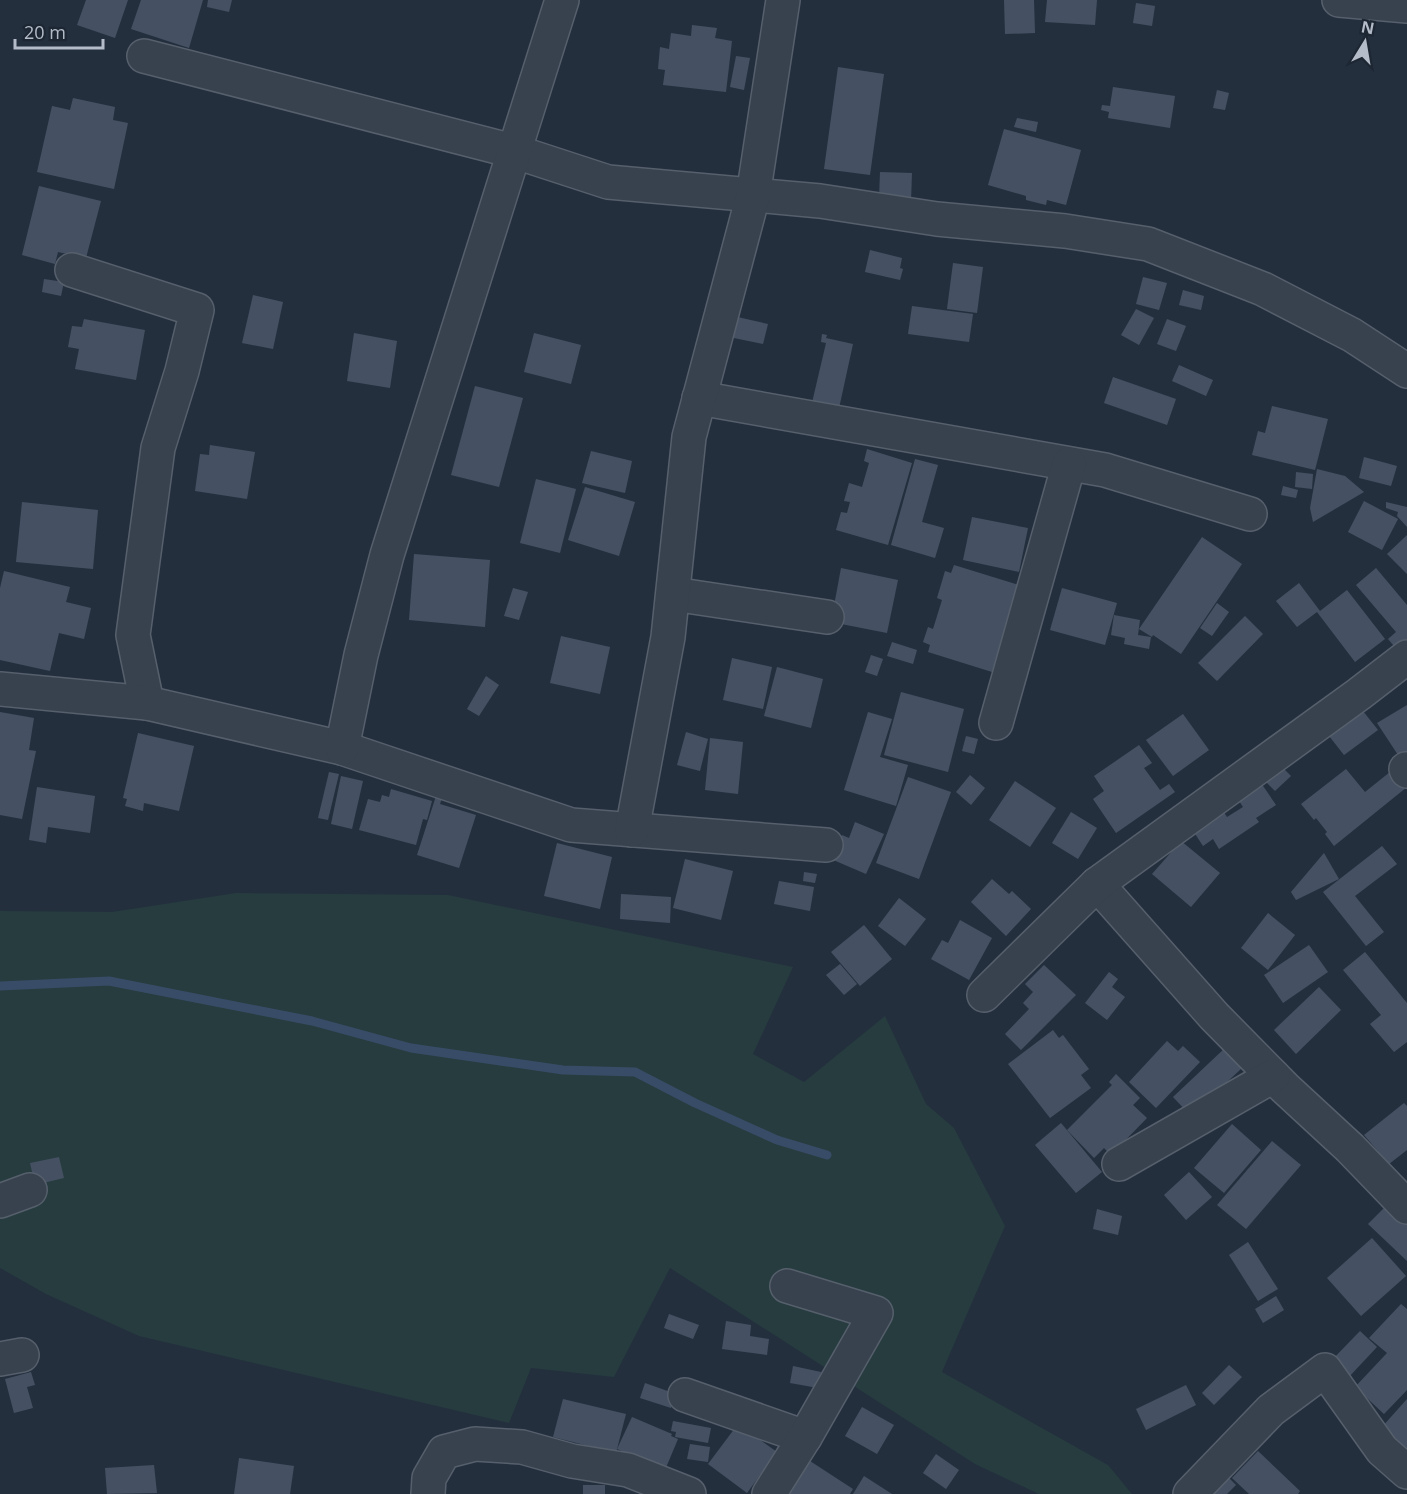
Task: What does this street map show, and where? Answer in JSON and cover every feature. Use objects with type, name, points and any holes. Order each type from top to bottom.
[{"type":"street","points":[[342,748],[361,655],[387,555],[562,0]]},
{"type":"street","points":[[632,830],[668,637],[689,437],[753,196],[783,0]]},
{"type":"street","points":[[1338,0],[1407,6]]},
{"type":"street","points":[[144,56],[513,151],[608,182],[820,201],[937,219],[1065,231],[1148,244],[1263,289],[1352,335],[1407,370]]},
{"type":"street","points":[[72,270],[197,310],[182,371],[158,448],[133,635],[147,703]]},
{"type":"street","points":[[699,398],[1105,470],[1250,514]]},
{"type":"street","points":[[996,723],[1069,464]]},
{"type":"street","points":[[673,594],[827,617]]},
{"type":"street","points":[[984,995],[1097,884],[1407,657]]},
{"type":"street","points":[[0,689],[147,703],[342,748],[571,825],[826,845]]},
{"type":"street","points":[[1097,884],[1214,1016],[1273,1076],[1350,1148],[1407,1207]]},
{"type":"street","points":[[1119,1164],[1273,1076]]},
{"type":"street","points":[[0,1202],[30,1190]]},
{"type":"street","points":[[769,1494],[805,1437],[876,1313],[787,1286]]},
{"type":"street","points":[[1190,1494],[1271,1410],[1325,1370],[1382,1450],[1407,1472]]},
{"type":"street","points":[[685,1395],[805,1437]]},
{"type":"street","points":[[428,1494],[429,1478],[444,1452],[475,1444],[522,1448],[572,1461],[628,1470],[689,1494]]},
{"type":"green space","points":[[236,893],[448,895],[793,967],[753,1054],[804,1082],[885,1016],[926,1104],[954,1128],[1005,1226],[942,1372],[1108,1465],[1132,1494],[1039,1494],[975,1464],[670,1268],[614,1377],[531,1368],[509,1423],[139,1336],[46,1294],[0,1268],[0,911],[112,912]]},
{"type":"building","points":[[86,0],[128,0],[115,38],[77,25]]},
{"type":"building","points":[[141,0],[203,0],[189,48],[131,29]]},
{"type":"building","points":[[208,0],[232,0],[229,12],[207,7]]},
{"type":"building","points":[[1004,0],[1034,0],[1035,33],[1005,34]]},
{"type":"building","points":[[1047,0],[1097,0],[1095,25],[1045,22]]},
{"type":"building","points":[[1136,3],[1155,6],[1152,26],[1133,23]]},
{"type":"building","points":[[692,25],[717,28],[715,38],[732,41],[726,92],[663,85],[665,70],[658,69],[660,47],[669,49],[671,33],[691,36]]},
{"type":"building","points":[[736,56],[750,58],[744,90],[730,87]]},
{"type":"building","points":[[838,67],[884,74],[870,175],[824,169]]},
{"type":"building","points":[[1113,87],[1175,96],[1170,128],[1108,118],[1109,112],[1101,110],[1102,105],[1110,106]]},
{"type":"building","points":[[1217,90],[1229,93],[1225,110],[1213,108]]},
{"type":"building","points":[[73,98],[115,107],[113,120],[128,123],[114,189],[37,172],[52,106],[70,110]]},
{"type":"building","points":[[1017,118],[1038,122],[1036,132],[1014,127]]},
{"type":"building","points":[[1004,129],[1081,150],[1066,205],[1047,200],[1046,205],[1026,200],[1026,196],[988,185]]},
{"type":"building","points":[[880,172],[912,173],[911,201],[879,199]]},
{"type":"building","points":[[39,186],[101,201],[86,258],[58,252],[55,264],[22,255]]},
{"type":"building","points":[[870,250],[902,258],[900,268],[903,269],[900,280],[865,272]]},
{"type":"building","points":[[953,263],[983,267],[977,313],[947,309]]},
{"type":"building","points":[[1143,277],[1167,283],[1159,310],[1136,304]]},
{"type":"building","points":[[44,279],[64,282],[61,296],[42,292]]},
{"type":"building","points":[[1183,290],[1204,296],[1201,310],[1179,305]]},
{"type":"building","points":[[253,295],[283,302],[273,349],[242,343]]},
{"type":"building","points":[[912,306],[973,314],[969,342],[908,334]]},
{"type":"building","points":[[1136,309],[1154,318],[1139,345],[1121,335]]},
{"type":"building","points":[[733,316],[768,324],[763,344],[729,337]]},
{"type":"building","points":[[84,319],[145,330],[136,380],[75,369],[79,349],[68,347],[72,326],[82,327]]},
{"type":"building","points":[[1167,319],[1186,326],[1176,351],[1157,344]]},
{"type":"building","points":[[354,333],[397,341],[390,388],[347,381]]},
{"type":"building","points":[[534,333],[581,345],[571,384],[524,372]]},
{"type":"building","points":[[822,334],[827,335],[826,338],[853,344],[838,413],[811,407],[826,343],[821,342]]},
{"type":"building","points":[[1179,365],[1213,380],[1206,396],[1172,381]]},
{"type":"building","points":[[1113,377],[1176,399],[1167,425],[1104,403]]},
{"type":"building","points":[[475,386],[523,398],[499,487],[451,475]]},
{"type":"building","points":[[1272,406],[1328,419],[1315,470],[1252,455],[1258,431],[1265,433]]},
{"type":"building","points":[[210,445],[255,452],[247,499],[195,491],[200,454],[209,455]]},
{"type":"building","points":[[867,449],[912,463],[888,545],[836,530],[841,512],[847,513],[850,502],[844,501],[849,483],[862,487],[869,463],[864,461]]},
{"type":"building","points":[[591,451],[632,461],[625,493],[582,483]]},
{"type":"building","points":[[1364,457],[1397,466],[1391,486],[1359,478]]},
{"type":"building","points":[[915,459],[938,465],[922,522],[944,528],[935,558],[891,545]]},
{"type":"building","points":[[1317,469],[1345,476],[1364,492],[1313,522],[1310,508]]},
{"type":"building","points":[[1296,472],[1313,474],[1312,489],[1295,487]]},
{"type":"building","points":[[536,479],[576,489],[560,553],[520,543]]},
{"type":"building","points":[[1283,486],[1298,490],[1296,498],[1281,495]]},
{"type":"building","points":[[585,487],[635,502],[619,556],[568,540]]},
{"type":"building","points":[[1364,501],[1398,519],[1382,550],[1348,532]]},
{"type":"building","points":[[22,502],[98,510],[93,569],[16,562]]},
{"type":"building","points":[[1386,502],[1407,507],[1407,527],[1397,516],[1398,512],[1386,508]]},
{"type":"building","points":[[972,517],[1028,528],[1019,572],[963,560]]},
{"type":"building","points":[[1407,535],[1407,574],[1387,554]]},
{"type":"building","points":[[1202,537],[1242,564],[1181,654],[1153,635],[1152,637],[1139,629]]},
{"type":"building","points":[[414,554],[490,560],[485,627],[409,620]]},
{"type":"building","points":[[954,565],[1019,585],[992,672],[928,652],[930,645],[923,642],[928,627],[933,629],[942,600],[937,598],[945,571],[951,573]]},
{"type":"building","points":[[841,568],[898,580],[887,633],[831,622]]},
{"type":"building","points":[[1376,568],[1407,605],[1407,645],[1399,652],[1388,639],[1396,632],[1356,585]]},
{"type":"building","points":[[4,571],[70,587],[66,602],[91,608],[84,639],[59,633],[50,671],[0,660],[0,588]]},
{"type":"building","points":[[1299,583],[1320,611],[1347,590],[1385,639],[1355,662],[1317,612],[1297,627],[1276,601]]},
{"type":"building","points":[[513,588],[528,592],[519,620],[504,616]]},
{"type":"building","points":[[1062,588],[1117,603],[1105,645],[1050,630]]},
{"type":"building","points":[[1217,603],[1229,612],[1212,636],[1200,628]]},
{"type":"building","points":[[1114,615],[1140,620],[1138,635],[1151,637],[1149,649],[1124,644],[1125,638],[1111,635]]},
{"type":"building","points":[[1245,616],[1263,634],[1217,681],[1198,663]]},
{"type":"building","points":[[561,636],[610,647],[600,694],[550,683]]},
{"type":"building","points":[[892,642],[917,650],[913,664],[887,656]]},
{"type":"building","points":[[871,655],[883,659],[877,676],[865,672]]},
{"type":"building","points":[[732,658],[772,667],[763,709],[723,700]]},
{"type":"building","points":[[777,667],[823,679],[811,728],[764,716]]},
{"type":"building","points":[[486,676],[499,685],[479,716],[467,709]]},
{"type":"building","points":[[901,692],[964,709],[948,772],[884,755]]},
{"type":"building","points":[[1355,701],[1378,730],[1344,755],[1322,727]]},
{"type":"building","points":[[1407,705],[1407,754],[1400,758],[1377,723]]},
{"type":"building","points":[[0,712],[34,718],[29,750],[36,751],[22,819],[0,815]]},
{"type":"building","points":[[868,712],[892,719],[880,757],[908,765],[896,806],[844,790]]},
{"type":"building","points":[[1183,714],[1209,750],[1173,776],[1146,740]]},
{"type":"building","points":[[686,732],[708,739],[700,771],[677,765]]},
{"type":"building","points":[[138,733],[194,746],[179,811],[144,803],[143,811],[125,806],[127,799],[123,798]]},
{"type":"building","points":[[966,736],[978,739],[974,754],[962,751]]},
{"type":"building","points":[[710,738],[743,742],[738,794],[705,790]]},
{"type":"building","points":[[1139,745],[1152,763],[1144,768],[1160,790],[1169,784],[1175,792],[1116,833],[1093,799],[1104,791],[1094,776]]},
{"type":"building","points":[[1276,761],[1291,776],[1275,791],[1260,776]]},
{"type":"building","points":[[1395,768],[1407,783],[1407,787],[1334,846],[1316,818],[1314,820],[1301,804],[1346,769],[1365,792]]},
{"type":"building","points":[[329,772],[339,774],[328,820],[318,818]]},
{"type":"building","points":[[970,775],[985,788],[971,805],[956,792]]},
{"type":"building","points":[[341,776],[363,781],[352,829],[331,824]]},
{"type":"building","points":[[908,777],[951,792],[919,879],[876,863]]},
{"type":"building","points":[[1257,777],[1276,805],[1256,818],[1259,822],[1219,849],[1213,839],[1203,846],[1188,823],[1218,803],[1227,817],[1243,807],[1234,793]]},
{"type":"building","points":[[1015,781],[1056,808],[1030,847],[989,820]]},
{"type":"building","points":[[37,787],[95,796],[90,833],[48,827],[46,843],[29,840]]},
{"type":"building","points":[[391,789],[432,801],[427,820],[423,819],[416,845],[359,830],[368,799],[380,802],[382,795],[389,797]]},
{"type":"building","points":[[436,796],[442,798],[440,804],[476,815],[459,868],[417,855]]},
{"type":"building","points":[[1071,812],[1097,828],[1078,859],[1052,843]]},
{"type":"building","points":[[855,822],[884,834],[866,874],[831,859],[842,835],[849,838]]},
{"type":"building","points":[[1181,841],[1220,873],[1191,907],[1152,874]]},
{"type":"building","points":[[557,843],[612,857],[600,909],[544,896]]},
{"type":"building","points":[[1382,846],[1397,864],[1355,896],[1384,932],[1366,946],[1323,892]]},
{"type":"building","points":[[1324,853],[1339,879],[1296,900],[1291,892]]},
{"type":"building","points":[[685,859],[733,871],[721,920],[673,908]]},
{"type":"building","points":[[804,872],[817,874],[815,883],[803,881]]},
{"type":"building","points":[[992,879],[1009,894],[1012,891],[1031,909],[1006,936],[971,902]]},
{"type":"building","points":[[779,881],[814,887],[810,911],[774,904]]},
{"type":"building","points":[[621,894],[671,897],[670,923],[620,919]]},
{"type":"building","points":[[899,898],[926,919],[905,946],[878,926]]},
{"type":"building","points":[[1268,913],[1295,935],[1268,970],[1241,948]]},
{"type":"building","points":[[960,920],[992,938],[969,980],[931,959],[942,940],[948,943]]},
{"type":"building","points":[[864,925],[892,959],[860,986],[831,952]]},
{"type":"building","points":[[1309,945],[1328,972],[1283,1003],[1264,975]]},
{"type":"building","points":[[1365,952],[1407,1003],[1407,1042],[1394,1052],[1370,1024],[1381,1015],[1343,970]]},
{"type":"building","points":[[840,964],[857,984],[844,995],[826,975]]},
{"type":"building","points":[[1044,965],[1076,995],[1021,1050],[1005,1034],[1029,1009],[1023,1003],[1033,992],[1025,984]]},
{"type":"building","points":[[1109,972],[1118,979],[1112,987],[1125,997],[1107,1020],[1085,1003]]},
{"type":"building","points":[[1319,987],[1341,1010],[1296,1054],[1274,1030]]},
{"type":"building","points":[[1053,1030],[1059,1038],[1063,1035],[1089,1069],[1081,1075],[1091,1088],[1050,1118],[1008,1064]]},
{"type":"building","points":[[1167,1041],[1178,1051],[1183,1046],[1200,1062],[1156,1108],[1129,1082]]},
{"type":"building","points":[[1225,1048],[1243,1067],[1191,1116],[1173,1097]]},
{"type":"building","points":[[1116,1074],[1140,1098],[1133,1105],[1147,1118],[1111,1155],[1104,1148],[1094,1158],[1067,1130],[1112,1085],[1109,1082]]},
{"type":"building","points":[[1404,1103],[1407,1106],[1407,1150],[1389,1164],[1364,1135]]},
{"type":"building","points":[[1061,1123],[1102,1172],[1076,1193],[1035,1145]]},
{"type":"building","points":[[1232,1124],[1261,1150],[1224,1193],[1194,1168]]},
{"type":"building","points":[[1272,1141],[1301,1165],[1246,1229],[1217,1205]]},
{"type":"building","points":[[59,1157],[64,1178],[35,1185],[30,1163]]},
{"type":"building","points":[[1189,1172],[1212,1197],[1186,1220],[1164,1195]]},
{"type":"building","points":[[1391,1201],[1407,1217],[1407,1261],[1368,1224]]},
{"type":"building","points":[[1097,1209],[1122,1216],[1118,1235],[1093,1229]]},
{"type":"building","points":[[1372,1238],[1406,1276],[1361,1316],[1327,1278]]},
{"type":"building","points":[[1248,1242],[1278,1289],[1258,1301],[1229,1255]]},
{"type":"building","points":[[1276,1296],[1284,1310],[1263,1323],[1255,1309]]},
{"type":"building","points":[[1401,1304],[1407,1309],[1407,1390],[1384,1414],[1355,1387],[1387,1353],[1369,1338]]},
{"type":"building","points":[[669,1314],[699,1325],[693,1339],[664,1328]]},
{"type":"building","points":[[726,1321],[751,1325],[750,1336],[769,1339],[767,1355],[722,1349]]},
{"type":"building","points":[[1360,1331],[1377,1347],[1347,1379],[1329,1363]]},
{"type":"building","points":[[1229,1365],[1242,1377],[1214,1405],[1202,1393]]},
{"type":"building","points":[[793,1366],[821,1372],[818,1388],[790,1383]]},
{"type":"building","points":[[31,1372],[35,1385],[27,1387],[33,1408],[14,1413],[5,1379]]},
{"type":"building","points":[[645,1383],[676,1394],[671,1408],[640,1398]]},
{"type":"building","points":[[1186,1385],[1196,1405],[1146,1430],[1136,1409]]},
{"type":"building","points":[[563,1399],[626,1414],[616,1453],[553,1437]]},
{"type":"building","points":[[1407,1399],[1407,1449],[1382,1427]]},
{"type":"building","points":[[862,1407],[894,1425],[877,1454],[845,1436]]},
{"type":"building","points":[[632,1417],[672,1434],[671,1436],[678,1439],[665,1470],[617,1449]]},
{"type":"building","points":[[673,1421],[711,1428],[708,1443],[675,1437],[676,1432],[671,1431]]},
{"type":"building","points":[[738,1424],[777,1452],[747,1493],[708,1464]]},
{"type":"building","points":[[690,1444],[710,1447],[708,1462],[687,1459]]},
{"type":"building","points":[[1258,1451],[1300,1491],[1298,1494],[1249,1494],[1232,1478]]},
{"type":"building","points":[[936,1454],[959,1470],[946,1489],[923,1473]]},
{"type":"building","points":[[239,1458],[294,1466],[290,1494],[234,1494]]},
{"type":"building","points":[[810,1461],[853,1489],[850,1494],[789,1494]]},
{"type":"building","points":[[154,1465],[157,1493],[107,1494],[105,1468]]},
{"type":"building","points":[[1225,1474],[1236,1485],[1227,1494],[1211,1494]]},
{"type":"building","points":[[864,1476],[892,1494],[853,1494]]},
{"type":"building","points":[[583,1485],[605,1485],[605,1494],[583,1494]]},
{"type":"waterway","points":[[0,986],[109,981],[312,1021],[411,1048],[563,1070],[635,1072],[695,1103],[777,1140],[827,1155]]}]
